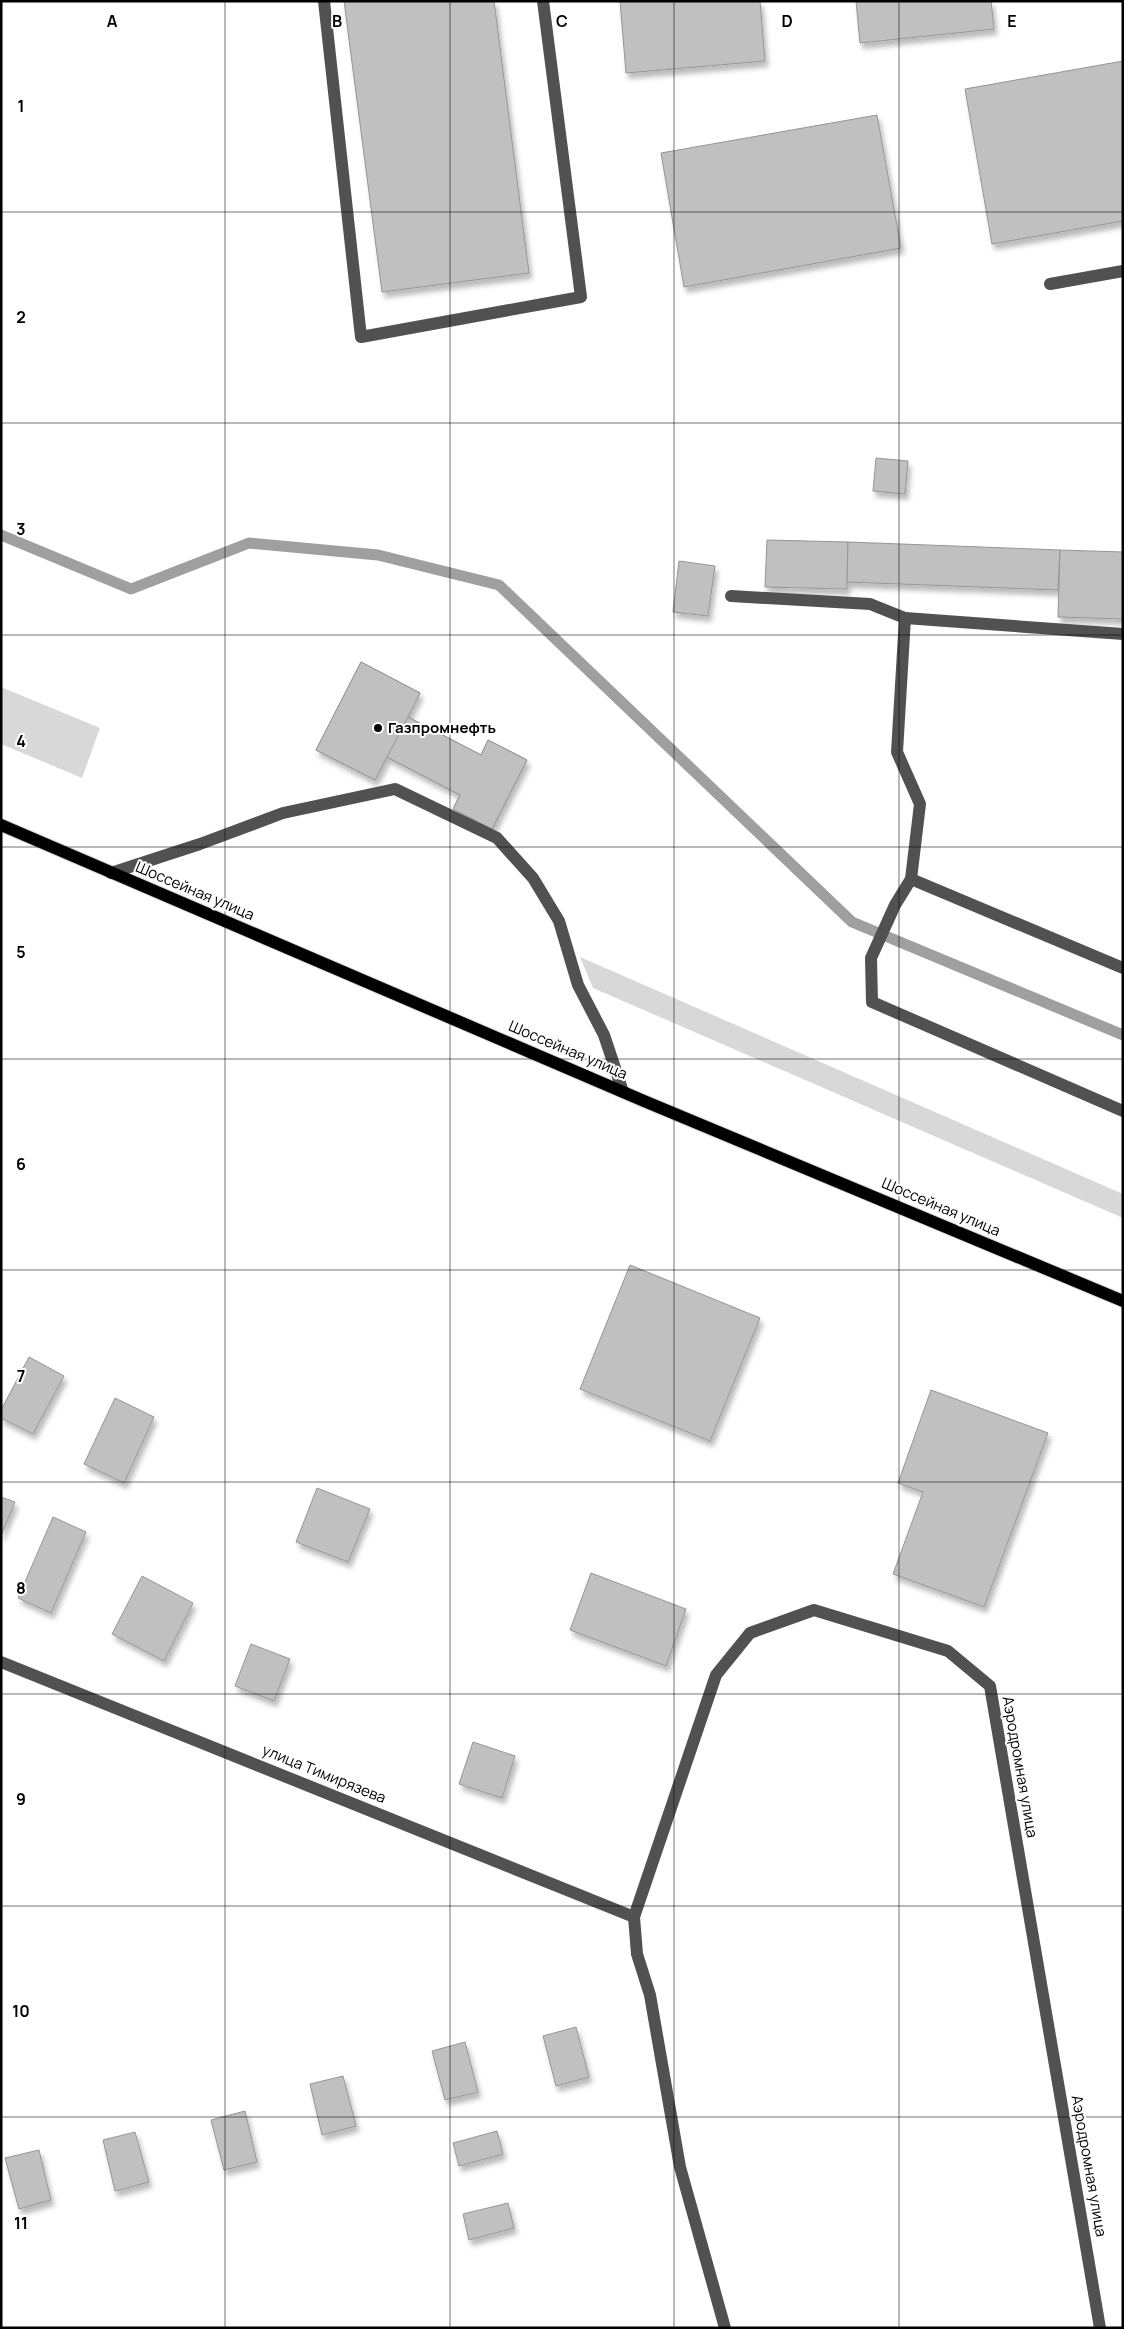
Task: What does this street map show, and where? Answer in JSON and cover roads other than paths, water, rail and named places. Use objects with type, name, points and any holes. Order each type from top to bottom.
[{"type":"main road","name":"Шоссейная улица","points":[[1,825],[624,1092],[1123,1301]]},
{"type":"street","points":[[324,1],[361,337],[581,297],[543,1]]},
{"type":"street","points":[[1050,284],[1123,270]]},
{"type":"street","points":[[731,596],[870,604],[905,618],[1123,634]]},
{"type":"street","points":[[905,618],[897,752],[920,804],[911,879],[895,905],[870,958],[872,1002],[1123,1111]]},
{"type":"street","points":[[111,873],[200,844],[283,813],[395,789],[497,838],[533,878],[559,921],[578,985],[604,1035],[624,1092]]},
{"type":"street","points":[[911,879],[1123,968]]},
{"type":"street","name":"Аэродромная улица","points":[[634,1916],[716,1675],[750,1633],[814,1610],[948,1651],[990,1686],[1100,2328]]},
{"type":"street","name":"улица Тимирязева","points":[[1,1662],[634,1916]]},
{"type":"street","points":[[634,1916],[637,1954],[650,1995],[680,2167],[725,2328]]},
{"type":"waterway","points":[[1,535],[131,589],[249,543],[378,555],[499,585],[852,922],[1123,1035]]},
{"type":"place","name":"Газпромнефть","points":[[378,728]]}]
